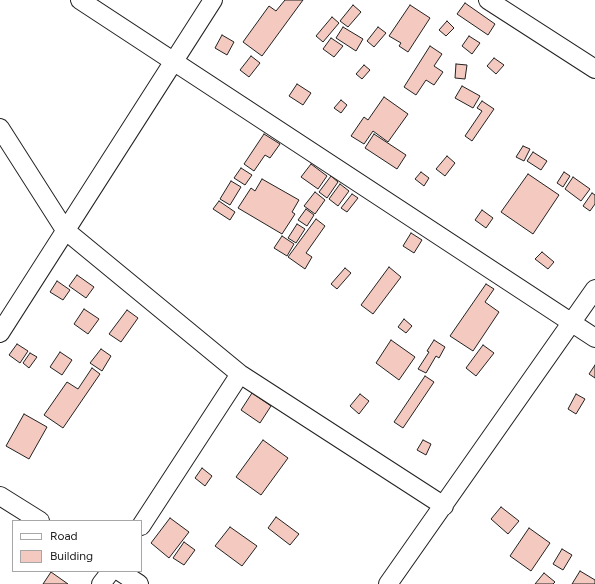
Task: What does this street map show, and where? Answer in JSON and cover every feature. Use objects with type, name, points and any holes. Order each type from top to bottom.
[{"type":"street","points":[[80,0],[595,338]]},
{"type":"street","points":[[0,333],[213,0]]},
{"type":"street","points":[[493,1],[595,69]]},
{"type":"street","points":[[0,128],[65,230],[240,374],[444,506]]},
{"type":"street","points":[[388,584],[595,289]]},
{"type":"street","points":[[142,524],[240,374]]},
{"type":"street","points":[[0,496],[38,520]]},
{"type":"street","points":[[101,584],[110,572]]},
{"type":"street","points":[[120,572],[138,584]]},
{"type":"building","points":[[285,0],[303,0],[262,56],[243,42],[269,6],[276,11]]},
{"type":"building","points":[[465,3],[495,24],[488,35],[457,14]]},
{"type":"building","points":[[353,5],[361,12],[348,27],[340,21]]},
{"type":"building","points":[[410,5],[430,18],[408,52],[399,46],[401,43],[389,36]]},
{"type":"building","points":[[332,17],[339,23],[323,42],[316,36]]},
{"type":"building","points":[[447,21],[454,28],[446,36],[439,30]]},
{"type":"building","points":[[343,27],[363,39],[356,51],[336,38]]},
{"type":"building","points":[[378,27],[386,33],[374,47],[367,41]]},
{"type":"building","points":[[222,35],[234,42],[227,55],[215,48]]},
{"type":"building","points":[[469,36],[480,43],[472,54],[462,46]]},
{"type":"building","points":[[331,38],[343,46],[334,57],[323,49]]},
{"type":"building","points":[[430,46],[442,54],[434,66],[443,72],[434,85],[426,80],[416,95],[404,87]]},
{"type":"building","points":[[251,56],[260,63],[249,77],[240,70]]},
{"type":"building","points":[[494,58],[504,65],[496,74],[487,66]]},
{"type":"building","points":[[456,64],[467,65],[465,79],[455,78]]},
{"type":"building","points":[[364,65],[370,70],[362,79],[356,74]]},
{"type":"building","points":[[297,84],[311,93],[303,105],[289,96]]},
{"type":"building","points":[[462,86],[480,96],[473,108],[455,98]]},
{"type":"building","points":[[384,97],[408,114],[388,142],[373,131],[364,144],[351,136],[364,117],[368,120]]},
{"type":"building","points":[[341,100],[347,105],[341,113],[334,108]]},
{"type":"building","points":[[482,101],[494,109],[472,141],[465,136],[482,111],[477,108]]},
{"type":"building","points":[[264,134],[280,144],[270,158],[265,155],[254,171],[244,164]]},
{"type":"building","points":[[374,134],[406,155],[397,169],[365,148]]},
{"type":"building","points":[[523,146],[530,149],[524,161],[516,157]]},
{"type":"building","points":[[533,152],[547,161],[541,170],[527,161]]},
{"type":"building","points":[[447,156],[455,163],[445,176],[436,169]]},
{"type":"building","points":[[311,164],[327,176],[318,189],[301,177]]},
{"type":"building","points":[[241,168],[252,175],[245,185],[234,178]]},
{"type":"building","points":[[421,172],[429,178],[424,186],[415,179]]},
{"type":"building","points":[[564,172],[570,176],[563,187],[557,183]]},
{"type":"building","points":[[528,174],[559,195],[533,234],[501,212]]},
{"type":"building","points":[[331,176],[338,182],[327,198],[319,192]]},
{"type":"building","points":[[573,177],[590,189],[581,201],[565,189]]},
{"type":"building","points":[[262,179],[299,200],[292,212],[295,214],[282,234],[238,208],[251,188],[255,191]]},
{"type":"building","points":[[231,181],[241,187],[230,205],[220,199]]},
{"type":"building","points":[[340,184],[349,191],[338,206],[329,199]]},
{"type":"building","points":[[315,192],[325,200],[315,214],[304,206]]},
{"type":"building","points":[[592,193],[595,195],[595,204],[590,211],[583,206]]},
{"type":"building","points":[[352,194],[358,198],[347,212],[341,208]]},
{"type":"building","points":[[219,201],[235,212],[230,220],[213,209]]},
{"type":"building","points":[[306,209],[314,215],[307,226],[298,220]]},
{"type":"building","points":[[482,210],[493,218],[486,228],[475,220]]},
{"type":"building","points":[[316,219],[325,226],[306,253],[312,257],[305,269],[288,257]]},
{"type":"building","points":[[297,224],[305,229],[296,243],[288,238]]},
{"type":"building","points":[[411,233],[422,240],[414,253],[403,246]]},
{"type":"building","points":[[282,236],[294,244],[287,256],[274,248]]},
{"type":"building","points":[[542,252],[554,262],[548,269],[535,259]]},
{"type":"building","points":[[389,267],[401,277],[373,314],[361,305]]},
{"type":"building","points":[[345,268],[351,273],[337,289],[331,284]]},
{"type":"building","points":[[77,275],[94,287],[86,298],[69,286]]},
{"type":"building","points":[[57,281],[70,290],[63,300],[50,292]]},
{"type":"building","points":[[486,284],[494,289],[485,302],[499,312],[473,351],[450,336]]},
{"type":"building","points":[[84,309],[99,319],[88,334],[74,324]]},
{"type":"building","points":[[127,310],[138,318],[121,342],[109,334]]},
{"type":"building","points":[[404,319],[412,326],[406,333],[398,327]]},
{"type":"building","points":[[391,340],[415,357],[399,380],[376,363]]},
{"type":"building","points":[[434,340],[445,347],[439,358],[436,356],[426,373],[418,369],[429,352],[427,351]]},
{"type":"building","points":[[17,344],[28,351],[20,363],[9,355]]},
{"type":"building","points":[[483,345],[494,353],[476,376],[466,368]]},
{"type":"building","points":[[101,349],[111,356],[102,371],[90,363]]},
{"type":"building","points":[[60,352],[72,360],[62,375],[50,367]]},
{"type":"building","points":[[30,353],[37,357],[29,368],[23,363]]},
{"type":"building","points":[[595,365],[595,378],[589,374]]},
{"type":"building","points":[[92,368],[100,374],[63,428],[44,415],[67,382],[78,389]]},
{"type":"building","points":[[425,376],[434,382],[403,428],[394,422]]},
{"type":"building","points":[[252,393],[271,406],[260,423],[241,410]]},
{"type":"building","points":[[360,394],[369,401],[359,414],[350,406]]},
{"type":"building","points":[[576,394],[585,399],[576,414],[568,409]]},
{"type":"building","points":[[24,414],[47,427],[29,459],[6,446]]},
{"type":"building","points":[[263,440],[288,458],[261,495],[236,477]]},
{"type":"building","points":[[423,440],[431,444],[426,455],[417,450]]},
{"type":"building","points":[[202,468],[212,476],[205,486],[195,478]]},
{"type":"building","points":[[501,507],[519,521],[508,534],[491,519]]},
{"type":"building","points":[[276,517],[299,534],[290,545],[268,528]]},
{"type":"building","points":[[170,518],[189,532],[169,558],[151,543]]},
{"type":"building","points":[[230,527],[257,546],[242,566],[215,546]]},
{"type":"building","points":[[529,528],[550,543],[531,571],[510,556]]},
{"type":"building","points":[[184,542],[195,550],[184,565],[173,558]]},
{"type":"building","points":[[562,549],[572,555],[563,570],[553,564]]},
{"type":"building","points":[[580,571],[595,580],[595,584],[572,584]]},
{"type":"building","points":[[51,572],[68,584],[43,584]]},
{"type":"building","points":[[544,573],[555,582],[553,584],[535,584]]}]
